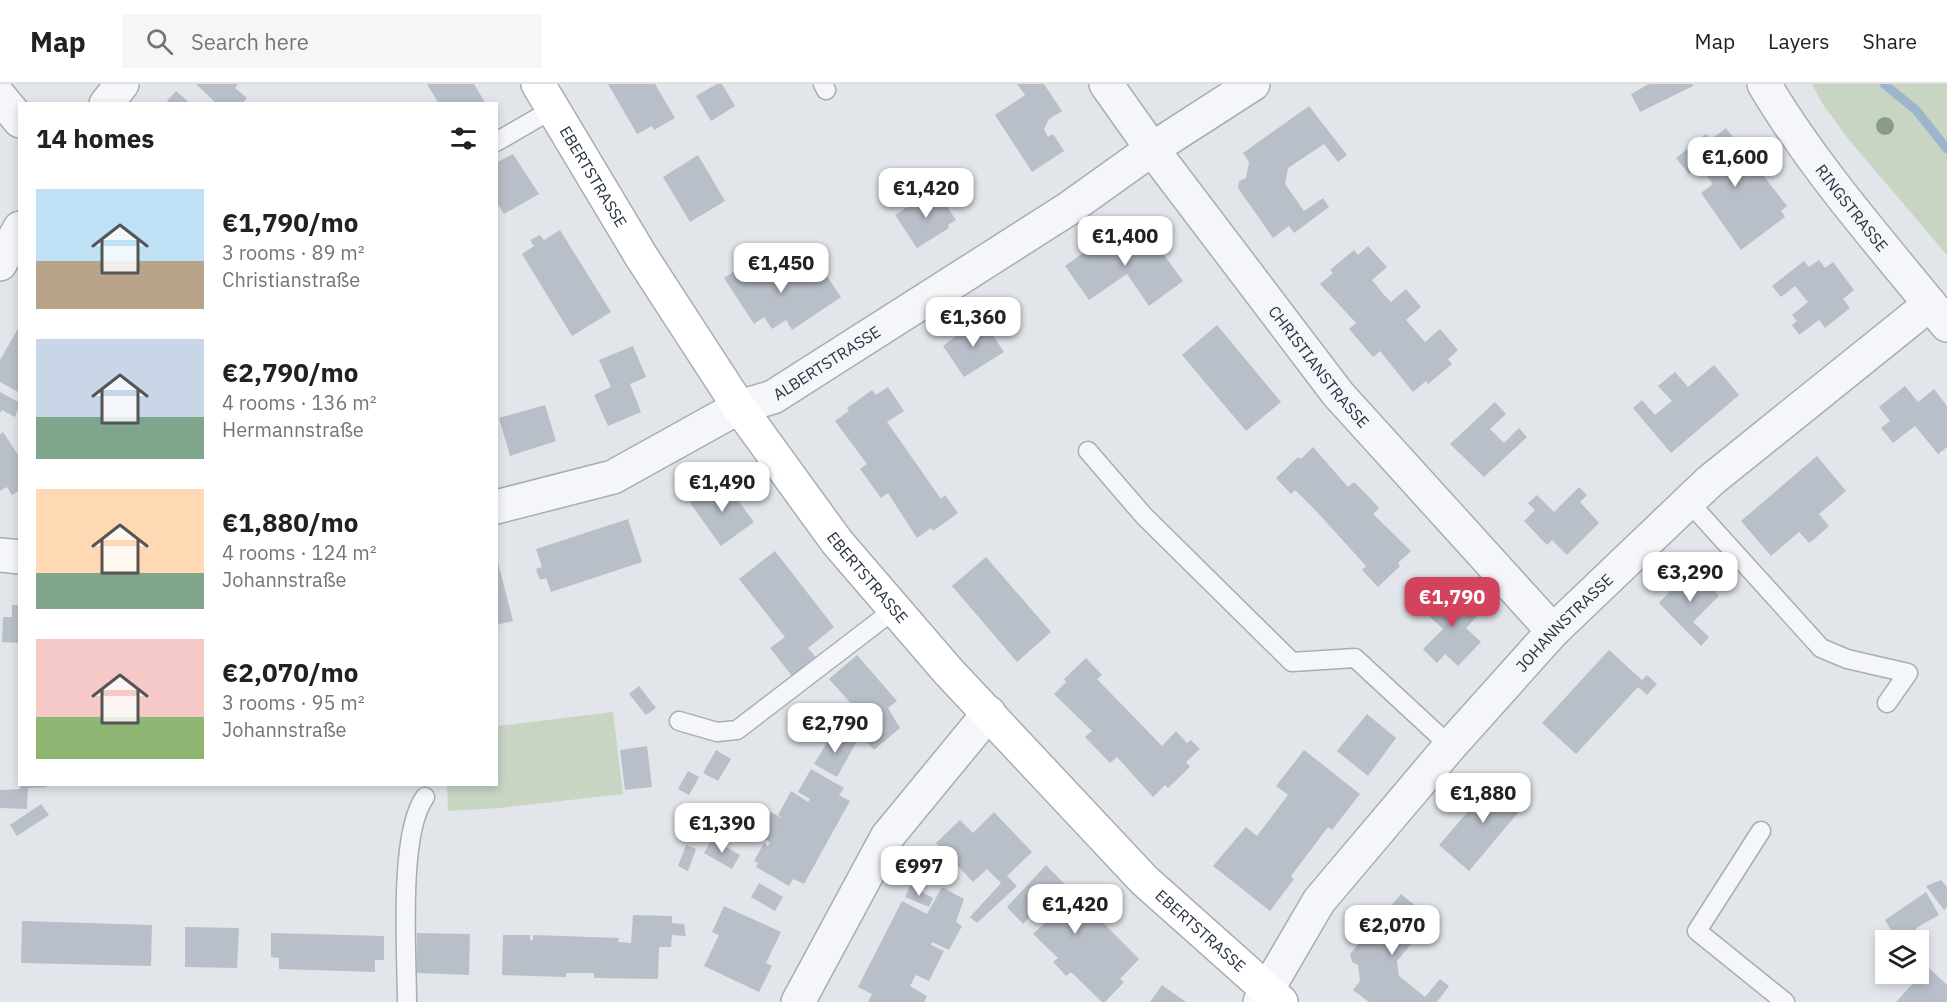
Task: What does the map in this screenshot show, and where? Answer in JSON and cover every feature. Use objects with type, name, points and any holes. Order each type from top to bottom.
[{"type":"street","points":[[108,102],[122,84]]},
{"type":"street","name":"CHRISTIANSTRASSE","points":[[1106,84],[1152,149],[1338,394],[1553,631]]},
{"type":"street","name":"ALBERTSTRASSE","points":[[498,506],[613,477],[739,407],[772,397],[1068,209],[1152,149],[1253,84]]},
{"type":"street","name":"RINGSTRASSE","points":[[1764,84],[1783,117],[1828,177],[1939,315]]},
{"type":"street","points":[[0,97],[18,118]]},
{"type":"street","name":"EBERTSTRASSE","points":[[546,97],[641,256],[739,407],[837,542],[989,713],[1144,880],[1270,998]]},
{"type":"street","points":[[0,264],[18,232]]},
{"type":"street","name":"JOHANNSTRASSE","points":[[1270,998],[1319,901],[1450,746],[1553,631],[1710,481],[1939,315]]},
{"type":"street","points":[[0,555],[18,557]]},
{"type":"street","points":[[798,1002],[888,837],[989,713]]},
{"type":"lane","points":[[498,140],[546,97]]},
{"type":"lane","points":[[1088,451],[1143,516],[1292,662],[1355,658],[1450,746]]},
{"type":"lane","points":[[1688,501],[1821,648],[1847,659],[1908,673],[1887,703]]},
{"type":"lane","points":[[679,721],[717,732],[737,730],[895,609]]},
{"type":"lane","points":[[407,1002],[406,886],[416,810],[425,797]]},
{"type":"lane","points":[[1761,831],[1698,932],[1785,1002]]},
{"type":"green space","points":[[1812,84],[1947,84],[1947,255],[1849,140],[1822,103]]},
{"type":"green space","points":[[613,712],[623,794],[499,808],[448,811],[447,786],[498,786],[498,726]]},
{"type":"building","points":[[196,84],[238,84],[235,88],[247,98],[244,102],[215,102]]},
{"type":"building","points":[[427,84],[474,84],[485,102],[438,102]]},
{"type":"building","points":[[608,84],[655,84],[675,118],[654,130],[652,126],[637,134]]},
{"type":"building","points":[[717,84],[722,84],[735,106],[711,121],[696,96]]},
{"type":"building","points":[[1017,84],[1044,84],[1062,111],[1049,119],[1044,129],[1048,137],[1053,134],[1064,151],[1032,172],[995,115],[1025,95]]},
{"type":"building","points":[[1649,84],[1692,84],[1693,86],[1640,112],[1631,94]]},
{"type":"building","points":[[176,91],[189,102],[168,102]]},
{"type":"building","points":[[1309,106],[1347,155],[1338,162],[1324,144],[1288,168],[1285,184],[1304,211],[1323,198],[1329,207],[1294,233],[1289,226],[1273,238],[1238,188],[1239,181],[1246,178],[1249,162],[1243,153]]},
{"type":"building","points":[[1726,128],[1787,206],[1781,211],[1785,217],[1741,250],[1701,193],[1713,184],[1699,166],[1689,174],[1676,158],[1706,134],[1710,140]]},
{"type":"building","points":[[513,154],[539,194],[504,214],[498,204],[498,162]]},
{"type":"building","points":[[698,155],[725,201],[690,222],[663,177]]},
{"type":"building","points":[[935,189],[956,220],[948,225],[949,228],[917,248],[895,215]]},
{"type":"building","points":[[560,230],[611,312],[572,336],[522,254],[534,246],[530,240],[540,235],[544,240]]},
{"type":"building","points":[[1113,232],[1120,241],[1133,232],[1141,243],[1151,237],[1183,281],[1149,306],[1127,274],[1089,300],[1065,266]]},
{"type":"building","points":[[1368,246],[1387,267],[1372,280],[1384,295],[1391,302],[1406,289],[1421,307],[1406,320],[1425,342],[1440,329],[1458,350],[1448,359],[1452,364],[1428,384],[1426,381],[1413,392],[1380,351],[1373,357],[1349,329],[1356,323],[1320,284],[1333,273],[1330,270],[1354,250],[1358,255]]},
{"type":"building","points":[[759,255],[780,288],[818,263],[841,297],[792,330],[786,320],[772,329],[764,317],[754,324],[724,278]]},
{"type":"building","points":[[1819,260],[1825,268],[1833,262],[1854,290],[1843,299],[1850,308],[1825,328],[1819,320],[1799,335],[1792,325],[1797,321],[1792,315],[1808,302],[1795,286],[1781,297],[1772,286],[1804,261],[1809,267]]},
{"type":"building","points":[[981,317],[1004,352],[964,377],[943,346]]},
{"type":"building","points":[[1217,325],[1281,402],[1246,431],[1182,355]]},
{"type":"building","points":[[18,328],[18,392],[0,382],[0,360]]},
{"type":"building","points":[[633,346],[646,377],[630,384],[641,412],[608,426],[594,395],[611,387],[599,360]]},
{"type":"building","points":[[1714,365],[1739,395],[1671,453],[1633,408],[1642,400],[1655,415],[1672,401],[1658,386],[1675,372],[1688,387]]},
{"type":"building","points":[[1905,386],[1918,402],[1934,389],[1947,406],[1947,447],[1938,454],[1915,426],[1893,443],[1881,428],[1890,421],[1879,407]]},
{"type":"building","points":[[888,387],[904,411],[887,422],[941,499],[945,495],[958,513],[933,531],[931,528],[917,538],[888,493],[881,498],[860,469],[867,464],[835,421],[849,411],[847,408],[872,390],[876,395]]},
{"type":"building","points":[[0,392],[18,402],[15,417],[2,410],[0,413]]},
{"type":"building","points":[[1495,402],[1506,414],[1490,429],[1504,443],[1519,428],[1527,437],[1484,477],[1450,444]]},
{"type":"building","points":[[545,405],[556,441],[510,456],[499,418]]},
{"type":"building","points":[[3,432],[18,455],[18,491],[12,495],[7,487],[0,491],[0,434]]},
{"type":"building","points":[[1313,447],[1348,487],[1354,482],[1371,499],[1379,508],[1373,514],[1411,551],[1398,563],[1400,566],[1378,587],[1362,570],[1366,566],[1317,512],[1295,490],[1291,494],[1276,478],[1298,457],[1301,459]]},
{"type":"building","points":[[1817,456],[1846,491],[1819,514],[1829,526],[1819,535],[1809,543],[1799,532],[1771,556],[1741,521]]},
{"type":"building","points":[[723,480],[754,522],[721,546],[690,503]]},
{"type":"building","points":[[1579,487],[1587,495],[1580,502],[1599,523],[1567,555],[1552,540],[1547,545],[1524,521],[1535,510],[1528,503],[1537,495],[1554,512]]},
{"type":"building","points":[[628,519],[642,562],[551,592],[546,578],[540,580],[536,569],[542,567],[536,549]]},
{"type":"building","points":[[775,551],[834,627],[808,648],[819,661],[796,681],[770,648],[785,637],[739,579]]},
{"type":"building","points":[[986,557],[1051,632],[1017,662],[952,586]]},
{"type":"building","points":[[498,563],[513,621],[498,625]]},
{"type":"building","points":[[1692,568],[1719,596],[1693,622],[1709,637],[1701,646],[1659,603]]},
{"type":"building","points":[[1455,590],[1480,613],[1466,628],[1481,642],[1458,666],[1445,654],[1437,663],[1423,649],[1443,629],[1422,609],[1434,596],[1443,603]]},
{"type":"building","points":[[12,605],[18,605],[18,643],[2,642],[3,617],[12,617]]},
{"type":"building","points":[[1609,650],[1642,680],[1647,675],[1657,684],[1647,695],[1638,687],[1576,754],[1542,723]]},
{"type":"building","points":[[857,655],[897,701],[888,708],[900,728],[874,750],[845,717],[855,708],[829,679]]},
{"type":"building","points":[[1086,658],[1102,675],[1097,679],[1162,746],[1176,731],[1187,743],[1191,740],[1200,749],[1186,762],[1190,767],[1168,788],[1165,785],[1153,797],[1117,757],[1110,763],[1085,737],[1092,731],[1054,694],[1066,682],[1064,679]]},
{"type":"building","points":[[639,686],[656,708],[646,715],[629,694]]},
{"type":"building","points":[[1367,714],[1396,738],[1368,776],[1337,751]]},
{"type":"building","points":[[834,731],[856,743],[837,777],[814,764]]},
{"type":"building","points":[[647,746],[652,787],[625,790],[620,750]]},
{"type":"building","points":[[716,750],[731,759],[718,781],[703,773]]},
{"type":"building","points":[[1304,750],[1360,794],[1332,830],[1328,827],[1291,876],[1294,879],[1270,911],[1213,866],[1246,827],[1257,836],[1288,795],[1276,786]]},
{"type":"building","points":[[811,769],[844,788],[839,795],[850,801],[804,884],[793,879],[789,886],[756,867],[758,863],[754,861],[764,843],[768,846],[770,842],[758,835],[771,812],[783,819],[778,815],[791,791],[808,802],[810,799],[798,792]]},
{"type":"building","points":[[688,771],[699,777],[689,795],[678,789]]},
{"type":"building","points":[[1498,777],[1527,802],[1469,871],[1439,845]]},
{"type":"building","points":[[20,786],[47,787],[28,788],[27,809],[0,808],[0,790],[20,789]]},
{"type":"building","points":[[41,804],[49,815],[17,836],[10,825]]},
{"type":"building","points":[[994,812],[1032,852],[1007,876],[1017,886],[977,923],[970,917],[1001,883],[987,869],[973,882],[936,843],[960,820],[973,833]]},
{"type":"building","points":[[712,839],[740,855],[732,869],[704,853]]},
{"type":"building","points":[[686,845],[696,849],[688,871],[678,866]]},
{"type":"building","points":[[1046,865],[1139,959],[1120,979],[1124,982],[1105,1002],[1102,1002],[1071,972],[1066,976],[1053,962],[1058,958],[1033,934],[1045,923],[1034,912],[1023,924],[1007,907]]},
{"type":"building","points":[[1941,880],[1947,887],[1947,907],[1944,910],[1926,886]]},
{"type":"building","points":[[759,883],[783,897],[775,911],[751,897]]},
{"type":"building","points":[[910,886],[933,898],[929,907],[905,897]]},
{"type":"building","points":[[942,887],[964,899],[956,922],[962,926],[949,950],[932,942],[931,945],[944,951],[929,981],[916,975],[910,986],[927,996],[924,1002],[868,1002],[872,994],[858,987],[902,901],[927,914]]},
{"type":"building","points":[[1926,892],[1939,915],[1916,928],[1917,930],[1891,930],[1885,920]]},
{"type":"building","points":[[1401,894],[1440,926],[1433,936],[1417,923],[1414,927],[1420,933],[1397,961],[1399,976],[1425,997],[1440,979],[1449,986],[1437,1002],[1369,1002],[1353,990],[1360,981],[1358,965],[1352,962],[1350,954]]},
{"type":"building","points":[[724,906],[781,932],[766,963],[772,966],[759,992],[704,966],[719,935],[712,932]]},
{"type":"building","points":[[633,915],[672,916],[672,923],[684,924],[686,936],[672,935],[671,947],[659,947],[658,979],[594,978],[594,973],[566,973],[566,977],[502,975],[503,935],[530,935],[530,940],[533,940],[533,935],[619,938],[618,942],[631,943]]},
{"type":"building","points":[[22,921],[152,925],[151,966],[21,963]]},
{"type":"building","points":[[185,927],[239,928],[237,968],[185,967]]},
{"type":"building","points":[[271,933],[384,936],[384,960],[375,960],[375,972],[279,969],[279,958],[271,957]]},
{"type":"building","points":[[417,933],[470,934],[469,975],[416,973]]},
{"type":"building","points":[[1929,968],[1947,985],[1947,1002],[1896,1002],[1912,984],[1929,984]]},
{"type":"building","points":[[1162,985],[1186,1002],[1150,1002]]},
{"type":"waterway","points":[[1884,84],[1916,110],[1947,149]]}]
